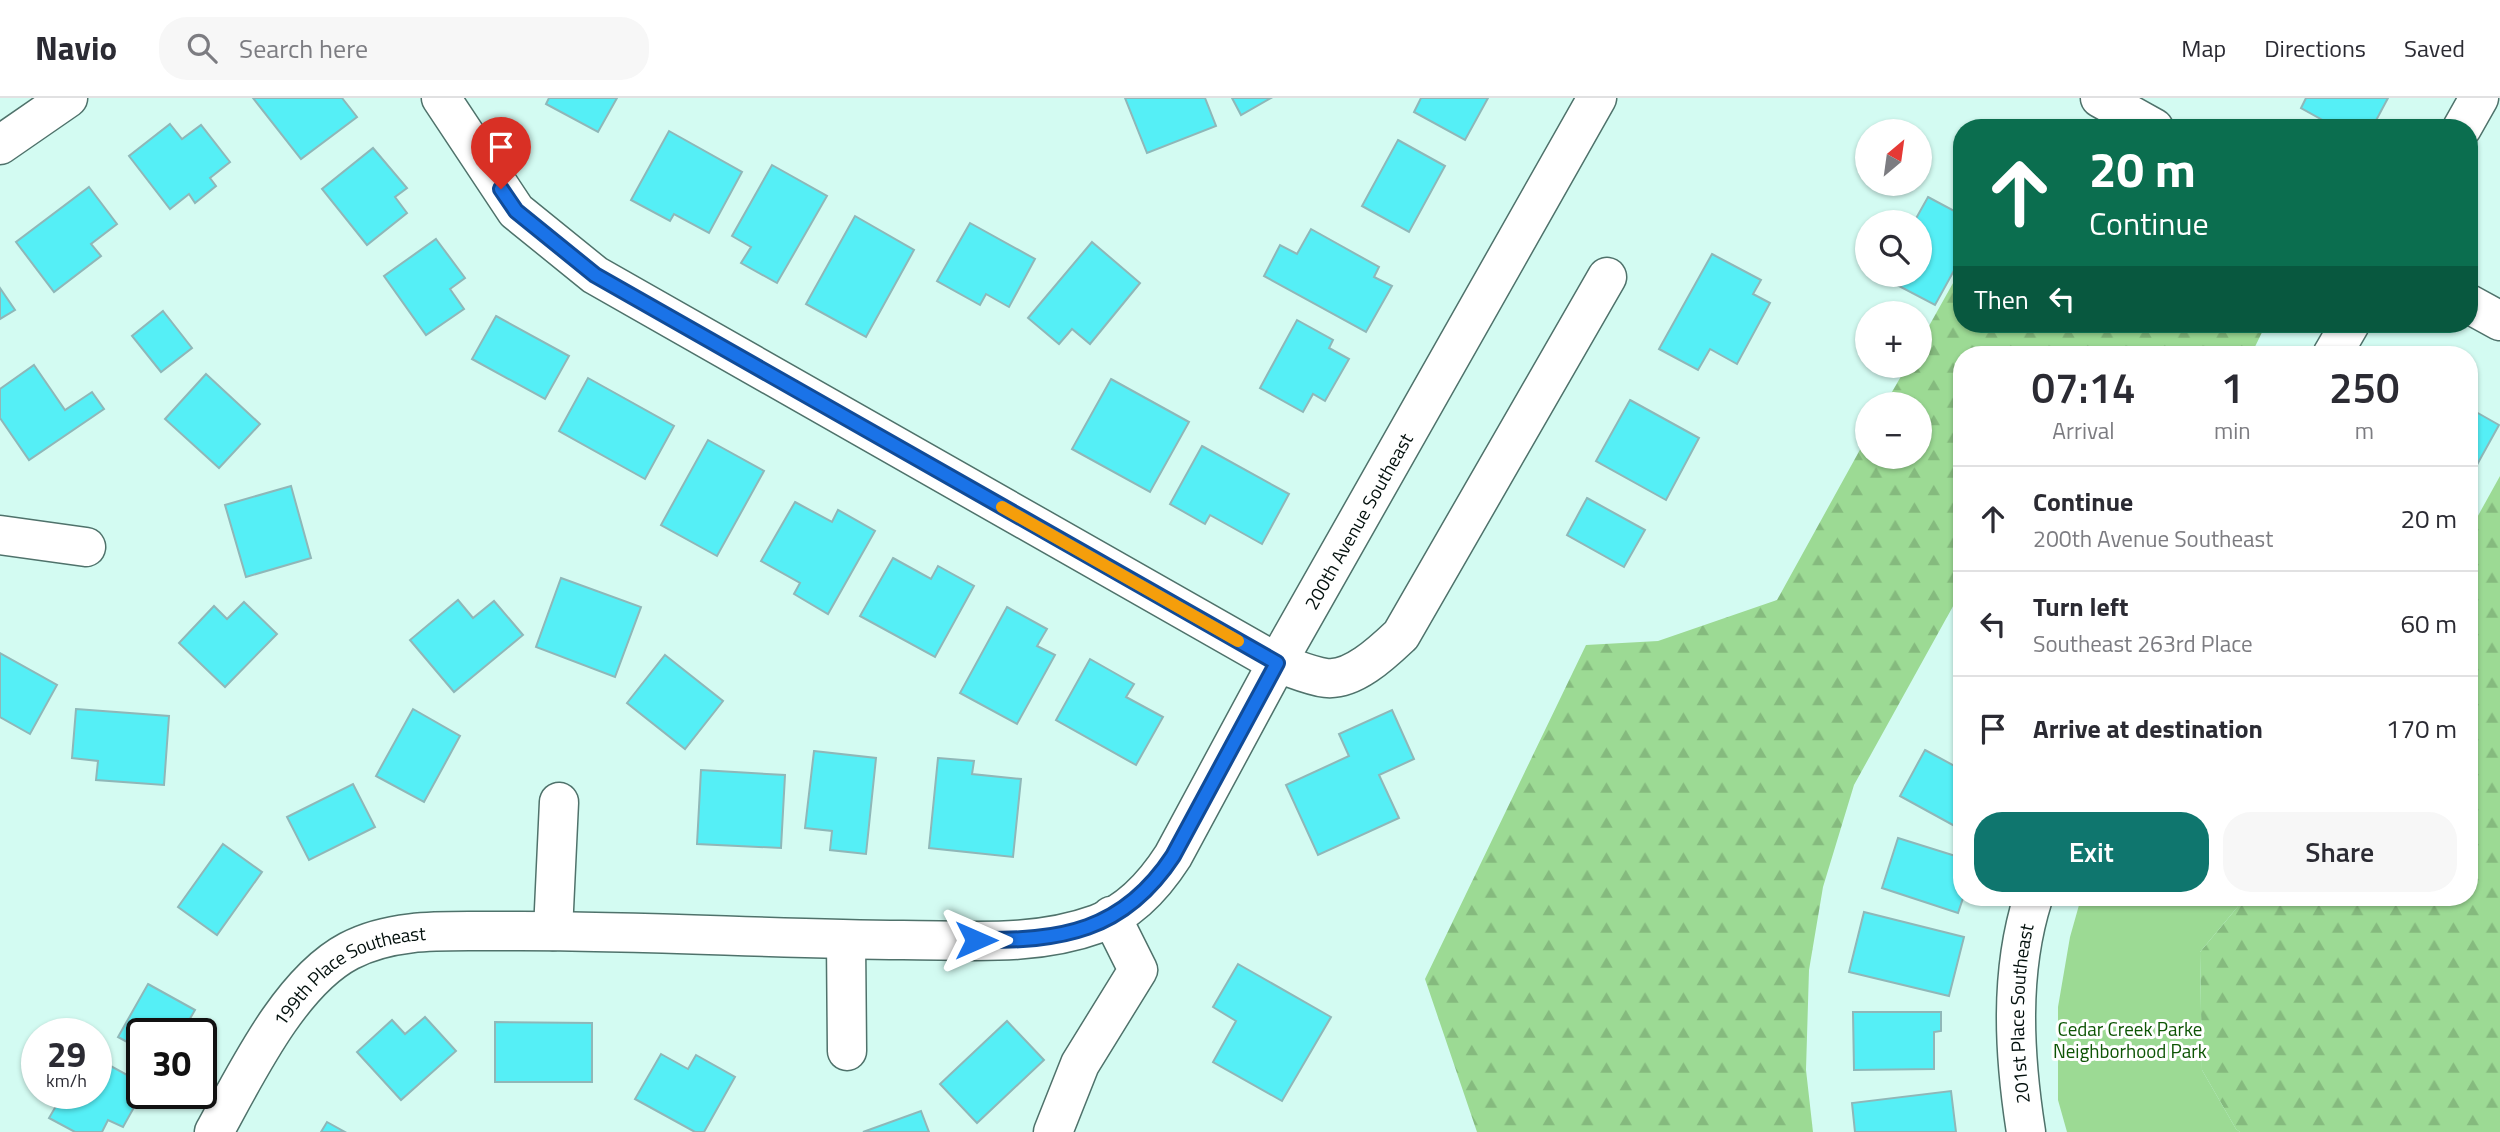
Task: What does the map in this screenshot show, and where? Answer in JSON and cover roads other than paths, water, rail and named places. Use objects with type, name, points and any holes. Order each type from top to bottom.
[{"type":"street","points":[[0,145],[68,98]]},
{"type":"street","points":[[440,98],[516,211],[595,275],[1277,663],[1327,679],[1354,672],[1380,655],[1401,635],[1607,277]]},
{"type":"street","name":"200th Avenue Southeast","points":[[1105,920],[1137,900],[1159,878],[1173,856],[1277,663],[1597,98]]},
{"type":"street","points":[[2100,98],[2138,119]]},
{"type":"street","points":[[2467,119],[2479,98]]},
{"type":"street","points":[[2478,309],[2500,321]]},
{"type":"street","points":[[0,535],[86,547]]},
{"type":"street","points":[[553,931],[559,802]]},
{"type":"street","name":"201st Place Southeast","points":[[2026,1132],[2016,1043],[2017,993],[2030,906]]},
{"type":"street","points":[[1053,1132],[1080,1064],[1138,970],[1105,920]]},
{"type":"street","name":"199th Place Southeast","points":[[214,1132],[304,985],[349,951],[367,943],[411,932],[553,931],[846,940],[1028,941],[1105,920]]},
{"type":"street","points":[[846,940],[846,1051]]},
{"type":"park label","name":"Cedar Creek Parke Neighborhood Park","points":[[2130,1039]]}]
